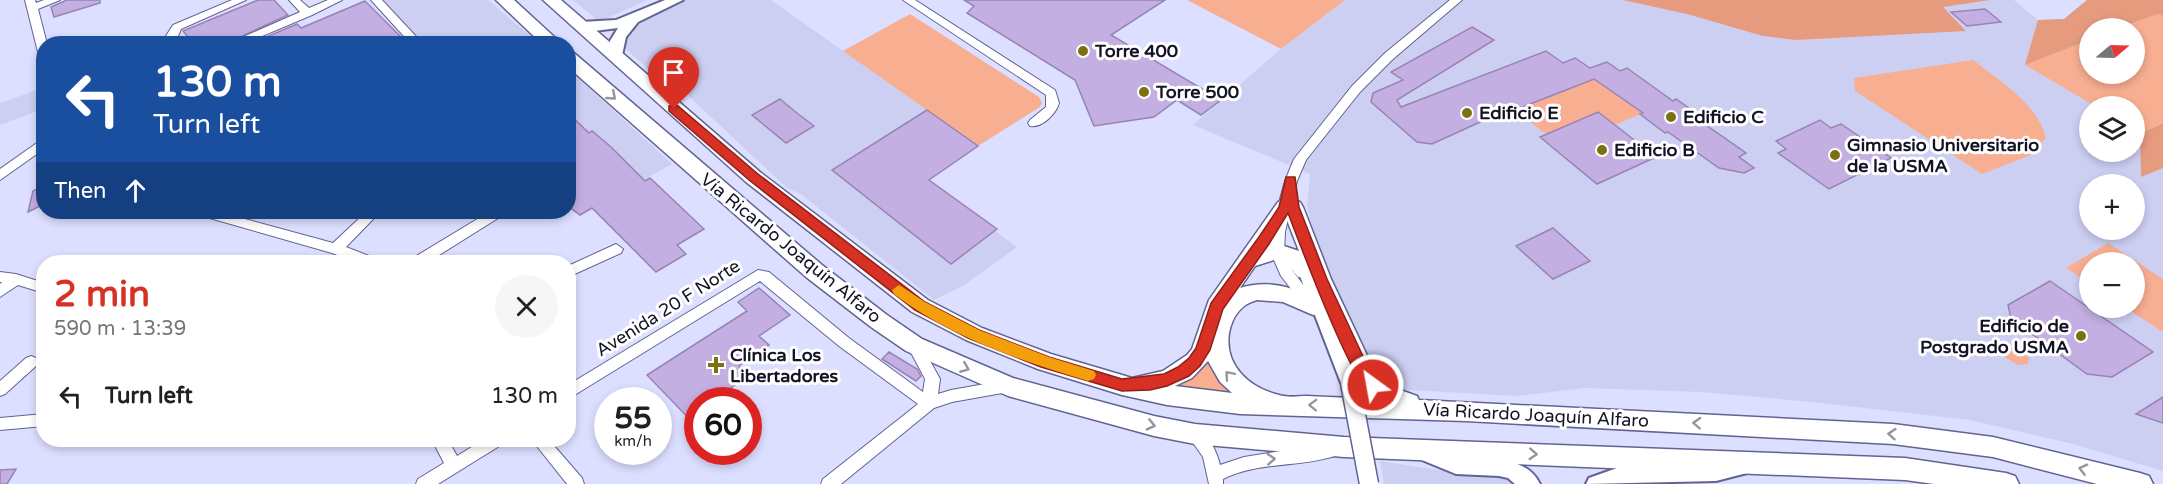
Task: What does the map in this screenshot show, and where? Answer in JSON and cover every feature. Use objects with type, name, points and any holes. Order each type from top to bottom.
[{"type":"main road","points":[[504,0],[534,36]]},
{"type":"main road","name":"Vía Ricardo Joaquín Alfaro","points":[[550,0],[753,177],[920,306],[974,334],[1046,363],[1122,385],[1204,400],[1466,411],[1893,434],[1993,447],[2140,484]]},
{"type":"main road","name":"Vía Ricardo Joaquín Alfaro","points":[[576,64],[814,271],[915,345],[1008,386],[1097,412],[1195,434],[1344,447],[1415,448],[1905,470],[2006,484]]},
{"type":"main road","points":[[1122,385],[1150,384],[1167,380],[1183,372],[1195,362],[1203,350],[1216,307],[1289,207]]},
{"type":"main road","points":[[1289,207],[1362,370],[1373,385],[1384,394],[1397,400],[1466,411]]},
{"type":"main road","points":[[1250,260],[1264,253],[1277,251],[1294,257],[1306,271]]},
{"type":"main road","points":[[1278,404],[1247,391],[1224,371],[1217,353],[1220,326],[1230,306],[1243,296],[1252,293],[1271,291],[1287,294],[1313,307]]},
{"type":"street","points":[[40,36],[31,4],[55,0]]},
{"type":"street","points":[[172,36],[177,27],[241,0]]},
{"type":"street","points":[[294,0],[308,13]]},
{"type":"street","points":[[252,36],[337,0]]},
{"type":"street","points":[[376,0],[410,36]]},
{"type":"street","points":[[581,26],[606,27],[633,20],[676,0]]},
{"type":"street","points":[[908,0],[1051,93],[1055,101],[1053,108],[1034,123]]},
{"type":"street","points":[[1369,484],[1350,384],[1300,252],[1289,207],[1291,181],[1300,159],[1356,89],[1389,56],[1457,0]]},
{"type":"street","points":[[616,57],[617,38],[633,20]]},
{"type":"street","points":[[0,176],[36,148]]},
{"type":"street","points":[[1289,207],[1278,232],[1277,251],[1286,272],[1327,328]]},
{"type":"street","points":[[231,219],[351,255]]},
{"type":"street","points":[[336,249],[367,219]]},
{"type":"street","points":[[429,255],[487,219]]},
{"type":"street","points":[[576,268],[616,249]]},
{"type":"street","name":"Avenida 20 F Norte","points":[[576,388],[758,275],[764,276],[844,342],[929,404]]},
{"type":"street","points":[[0,277],[36,285]]},
{"type":"street","points":[[0,292],[16,279]]},
{"type":"street","points":[[915,345],[933,379],[929,404]]},
{"type":"street","points":[[0,390],[31,362]]},
{"type":"street","points":[[829,484],[929,404],[951,396],[1008,386]]},
{"type":"street","points":[[0,424],[36,421]]},
{"type":"street","points":[[1195,434],[1210,455],[1216,480],[1231,466],[1247,461],[1301,458],[1344,447]]},
{"type":"street","points":[[444,447],[454,466]]},
{"type":"street","points":[[424,484],[484,447]]},
{"type":"street","points":[[546,447],[576,483]]},
{"type":"street","points":[[1415,448],[1456,466],[1513,471],[1530,484]]},
{"type":"street","points":[[1596,484],[1620,475],[1644,472],[1716,473],[1751,464]]},
{"type":"shaded area","points":[[376,0],[488,0],[530,36],[411,36]]},
{"type":"shaded area","points":[[573,0],[647,0],[603,20],[596,19]]},
{"type":"shaded area","points":[[682,0],[771,0],[978,146],[929,180],[998,229],[995,231],[1017,247],[963,286],[934,300],[802,195],[787,188],[668,77],[658,77],[621,45],[627,28],[636,21]]},
{"type":"shaded area","points":[[1187,0],[1345,0],[1281,49]]},
{"type":"shaded area","points":[[1345,0],[2014,0],[2038,20],[2064,19],[2087,0],[2163,0],[2163,471],[2073,444],[1970,420],[1812,402],[1701,392],[1584,388],[1517,396],[1392,389],[1371,365],[1322,267],[1307,207],[1310,174],[1193,125],[1281,49]]},
{"type":"shaded area","points":[[1623,0],[1990,0],[1943,7],[1966,31],[1796,40],[1763,36],[1687,14]]},
{"type":"shaded area","points":[[2087,0],[2163,0],[2163,16],[2158,14],[2145,19],[2079,18],[2079,44],[2025,65],[2038,20],[2064,19]]},
{"type":"shaded area","points":[[910,14],[1039,97],[1042,103],[1040,107],[978,146],[843,51]]},
{"type":"shaded area","points":[[2158,14],[2163,16],[2163,123],[2145,132],[2145,96],[2079,97],[2025,65],[2079,44],[2079,84],[2145,84],[2145,19]]},
{"type":"shaded area","points":[[1973,60],[2017,94],[2035,114],[2046,138],[2028,156],[1982,174],[1855,91],[1854,78]]},
{"type":"shaded area","points":[[576,76],[672,164],[584,213],[576,210]]},
{"type":"shaded area","points":[[1583,79],[1597,80],[1643,113],[1615,125],[1598,112],[1546,134],[1515,110],[1583,83]]},
{"type":"shaded area","points":[[36,90],[36,112],[0,125],[0,103]]},
{"type":"shaded area","points":[[2163,123],[2163,168],[2145,175],[2141,174],[2141,162],[2145,162],[2145,132]]},
{"type":"shaded area","points":[[2108,243],[2122,252],[2093,252]]},
{"type":"shaded area","points":[[2079,260],[2079,276],[2066,268]]},
{"type":"shaded area","points":[[2145,267],[2163,279],[2163,332],[2141,318],[2145,318]]},
{"type":"shaded area","points":[[2007,347],[2020,349],[2029,358],[2028,364],[2018,365],[2006,358],[2002,350]]},
{"type":"shaded area","points":[[1206,352],[1216,376],[1242,395],[1163,387]]},
{"type":"shaded area","points":[[1380,461],[1457,473],[1505,477],[1517,484],[1384,484]]},
{"type":"building","points":[[67,0],[100,0],[100,3],[54,17],[51,7]]},
{"type":"building","points":[[258,0],[274,0],[288,15],[242,36],[187,36],[183,31]]},
{"type":"building","points":[[964,0],[1165,0],[1111,35],[1221,100],[1201,115],[1177,100],[1154,117],[1094,126],[1075,80],[967,13],[974,6]]},
{"type":"building","points":[[365,1],[400,36],[269,36],[297,24],[301,28]]},
{"type":"building","points":[[1985,9],[2001,22],[1967,26],[1951,12]]},
{"type":"building","points":[[1472,27],[1494,40],[1397,100],[1401,107],[1546,51],[1563,63],[1575,58],[1590,68],[1607,62],[1620,71],[1627,68],[1673,101],[1676,99],[1700,116],[1696,118],[1746,153],[1739,157],[1754,168],[1744,173],[1719,168],[1668,132],[1665,133],[1640,114],[1643,113],[1594,79],[1502,115],[1500,113],[1432,144],[1417,142],[1371,102],[1373,93],[1403,80],[1391,72]]},
{"type":"building","points":[[780,99],[814,126],[786,143],[752,115]]},
{"type":"building","points":[[927,110],[978,146],[929,180],[997,229],[951,264],[832,170]]},
{"type":"building","name":"Edificio B","points":[[1598,112],[1656,157],[1597,184],[1540,137]]},
{"type":"building","name":"Gimnasio Universitario de la USMA","points":[[1820,120],[1831,128],[1841,124],[1891,158],[1829,189],[1778,153],[1786,149],[1776,141]]},
{"type":"building","points":[[576,121],[589,133],[592,131],[611,147],[645,181],[650,178],[704,229],[677,245],[686,254],[656,272],[592,208],[580,215],[576,212]]},
{"type":"building","points":[[36,189],[36,208],[28,212],[33,191]]},
{"type":"building","points":[[1553,228],[1590,261],[1553,279],[1516,246]]},
{"type":"building","name":"Edificio de Postgrado USMA","points":[[2050,281],[2079,301],[2079,318],[2104,318],[2153,352],[2112,377],[2087,374],[2011,319],[2008,305]]},
{"type":"building","points":[[759,288],[790,315],[759,336],[769,345],[739,366],[749,375],[732,387],[684,387],[684,413],[672,401],[672,387],[659,387],[647,375],[747,311],[738,302]]},
{"type":"building","points":[[889,352],[917,369],[921,376],[916,381],[882,359]]},
{"type":"building","points":[[2163,397],[2163,423],[2136,414]]},
{"type":"building","points":[[16,469],[7,484],[0,484],[0,470]]},
{"type":"slow traffic","points":[[899,290],[920,306],[974,334],[1046,363],[1088,375]]},
{"type":"place","name":"Torre 400","points":[[1083,51]]},
{"type":"place","name":"Torre 500","points":[[1144,92]]},
{"type":"place","name":"Edificio E","points":[[1467,113]]},
{"type":"place","name":"Edificio C","points":[[1671,117]]},
{"type":"place","name":"Edificio B","points":[[1602,150]]},
{"type":"place","name":"Gimnasio Universitario de la USMA","points":[[1835,155]]},
{"type":"place","name":"Edificio de Postgrado USMA","points":[[2081,336]]},
{"type":"place","name":"Clínica Los Libertadores","points":[[716,365]]},
{"type":"route","points":[[674,109],[753,177],[920,306],[974,334],[1046,363],[1122,385],[1150,384],[1167,380],[1183,372],[1195,362],[1203,350],[1216,307],[1264,241],[1285,207],[1291,181],[1293,207],[1320,279],[1362,370],[1373,385]]}]
